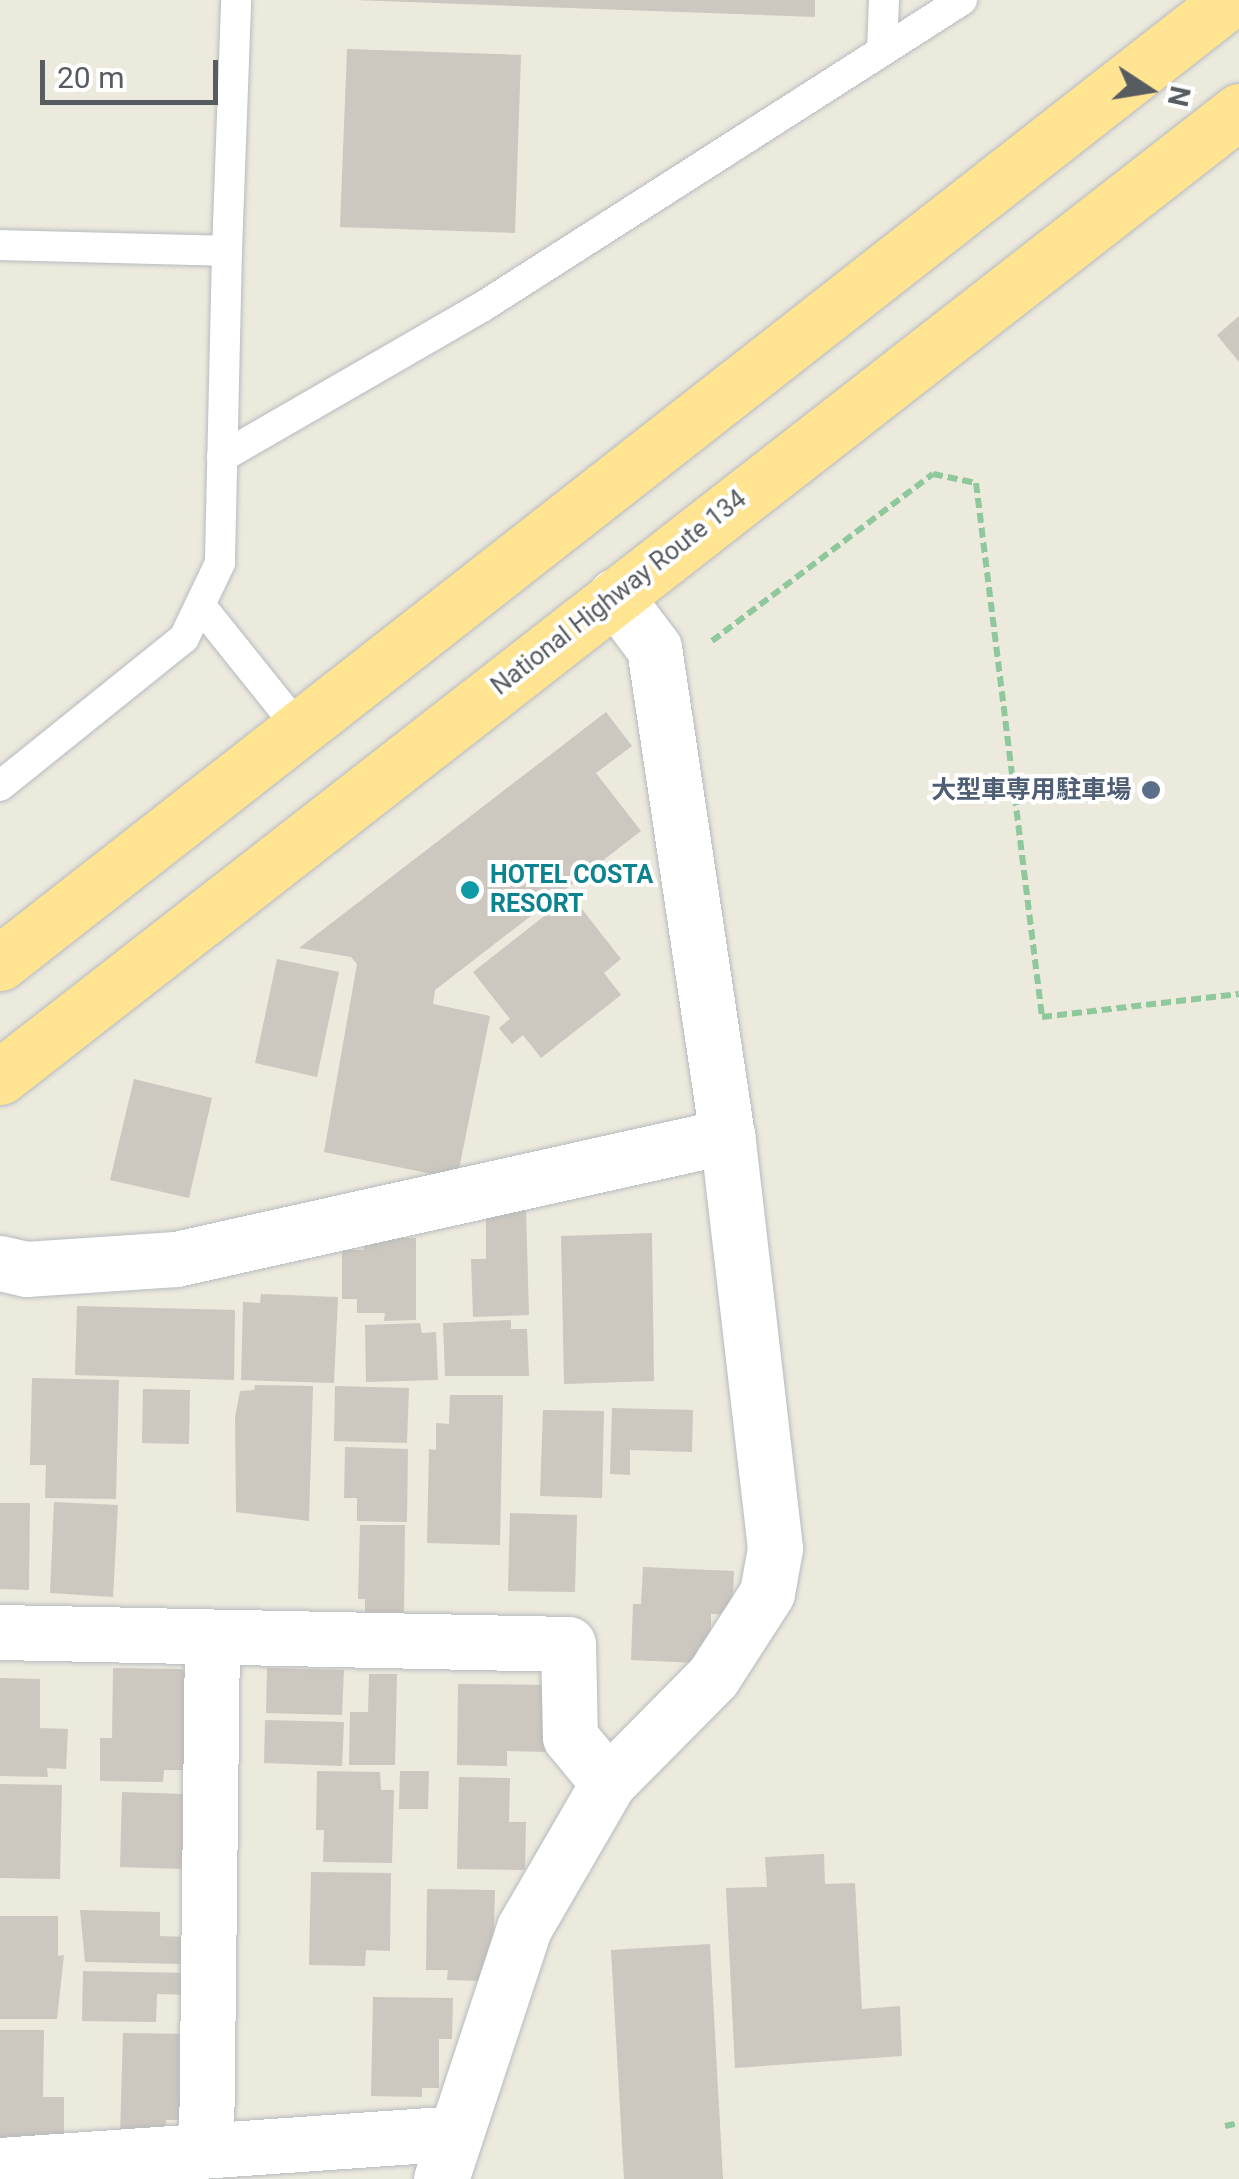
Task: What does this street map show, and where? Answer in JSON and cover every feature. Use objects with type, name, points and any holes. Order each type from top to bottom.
[{"type":"highway","points":[[0,963],[1230,0]]},
{"type":"highway","name":"National Highway Route 134","points":[[0,1077],[1239,111]]},
{"type":"street","points":[[0,2166],[206,2150],[448,2156],[524,1928],[608,1783],[713,1676],[767,1593],[775,1548],[726,1136],[659,680],[654,648],[615,596]]},
{"type":"street","points":[[0,1263],[26,1269],[176,1259],[349,1224],[512,1179],[726,1136]]},
{"type":"street","points":[[0,1632],[568,1644],[570,1738],[608,1783]]},
{"type":"street","points":[[206,2150],[212,1637]]},
{"type":"lane","points":[[0,786],[184,638],[220,563],[236,0]]},
{"type":"lane","points":[[882,51],[884,0]]},
{"type":"lane","points":[[222,457],[482,307],[962,0]]},
{"type":"lane","points":[[0,245],[227,251]]},
{"type":"lane","points":[[200,605],[300,730]]},
{"type":"path","points":[[659,680],[933,474],[976,484],[1042,1018],[1239,994]]},
{"type":"path","points":[[1225,2126],[1239,2123]]},
{"type":"building","points":[[355,0],[815,0],[815,17]]},
{"type":"building","points":[[347,49],[521,55],[515,233],[340,227]]},
{"type":"building","points":[[1239,316],[1239,362],[1217,335]]},
{"type":"building","name":"HOTEL COSTA RESORT","points":[[606,712],[632,746],[596,773],[641,831],[435,990],[433,1004],[490,1016],[457,1179],[324,1152],[357,964],[351,957],[299,948]]},
{"type":"building","points":[[571,895],[621,959],[604,973],[621,995],[541,1058],[523,1035],[512,1044],[499,1028],[510,1019],[473,972]]},
{"type":"building","points":[[277,959],[339,972],[317,1077],[255,1063]]},
{"type":"building","points":[[134,1079],[212,1098],[189,1198],[110,1180]]},
{"type":"building","points":[[526,1210],[529,1315],[473,1317],[471,1259],[486,1259],[486,1211]]},
{"type":"building","points":[[652,1233],[654,1381],[564,1384],[561,1236]]},
{"type":"building","points":[[416,1238],[416,1320],[384,1321],[385,1313],[357,1313],[357,1299],[342,1299],[342,1250],[364,1250],[363,1243]]},
{"type":"building","points":[[261,1294],[338,1297],[334,1383],[241,1380],[243,1302],[260,1303]]},
{"type":"building","points":[[77,1306],[235,1310],[234,1380],[75,1375]]},
{"type":"building","points":[[511,1320],[511,1329],[527,1329],[529,1376],[445,1376],[443,1323]]},
{"type":"building","points":[[420,1323],[422,1333],[436,1332],[438,1380],[366,1382],[365,1325]]},
{"type":"building","points":[[32,1378],[119,1380],[116,1499],[45,1498],[46,1465],[30,1465]]},
{"type":"building","points":[[255,1385],[313,1386],[309,1521],[236,1512],[235,1417],[240,1391],[254,1390]]},
{"type":"building","points":[[335,1386],[409,1388],[407,1443],[334,1441]]},
{"type":"building","points":[[143,1389],[190,1390],[189,1444],[142,1443]]},
{"type":"building","points":[[450,1395],[503,1395],[500,1545],[427,1543],[429,1449],[436,1450],[436,1423],[449,1424]]},
{"type":"building","points":[[612,1408],[693,1410],[692,1452],[630,1450],[630,1475],[610,1474]]},
{"type":"building","points":[[543,1410],[604,1411],[602,1498],[540,1496]]},
{"type":"building","points":[[345,1447],[408,1449],[407,1522],[357,1521],[357,1498],[344,1498]]},
{"type":"building","points":[[54,1502],[118,1505],[113,1597],[50,1593]]},
{"type":"building","points":[[0,1503],[30,1503],[29,1590],[0,1589]]},
{"type":"building","points":[[510,1513],[577,1515],[575,1592],[508,1591]]},
{"type":"building","points":[[360,1525],[405,1525],[404,1615],[365,1614],[365,1599],[358,1599]]},
{"type":"building","points":[[643,1567],[734,1571],[732,1615],[711,1614],[711,1647],[698,1647],[698,1663],[631,1660],[633,1604],[641,1604]]},
{"type":"building","points":[[113,1668],[182,1669],[199,1686],[197,1770],[164,1770],[163,1782],[100,1781],[100,1738],[112,1738]]},
{"type":"building","points":[[267,1668],[344,1670],[342,1715],[266,1713]]},
{"type":"building","points":[[369,1674],[397,1674],[395,1765],[349,1765],[350,1712],[368,1712]]},
{"type":"building","points":[[0,1678],[40,1679],[40,1728],[68,1729],[66,1769],[47,1768],[48,1777],[0,1776]]},
{"type":"building","points":[[458,1684],[545,1685],[545,1752],[507,1751],[507,1766],[457,1765]]},
{"type":"building","points":[[265,1720],[344,1722],[342,1766],[264,1763]]},
{"type":"building","points":[[317,1771],[380,1772],[381,1790],[394,1790],[392,1863],[323,1862],[324,1830],[316,1830]]},
{"type":"building","points":[[400,1771],[429,1771],[428,1809],[399,1809]]},
{"type":"building","points":[[459,1777],[510,1778],[509,1822],[526,1822],[525,1870],[457,1869]]},
{"type":"building","points":[[0,1784],[62,1785],[60,1879],[0,1878]]},
{"type":"building","points":[[122,1792],[184,1794],[183,1869],[120,1867]]},
{"type":"building","points":[[824,1854],[825,1884],[855,1883],[862,2009],[900,2006],[902,2056],[735,2068],[726,1888],[767,1887],[765,1857]]},
{"type":"building","points":[[311,1872],[391,1873],[390,1951],[366,1950],[365,1966],[309,1965]]},
{"type":"building","points":[[427,1889],[495,1890],[493,1961],[485,1981],[447,1980],[448,1970],[426,1970]]},
{"type":"building","points":[[80,1910],[160,1912],[160,1936],[185,1937],[185,1964],[85,1962]]},
{"type":"building","points":[[0,1916],[58,1916],[58,1956],[64,1955],[57,2019],[0,2019]]},
{"type":"building","points":[[710,1944],[723,2179],[624,2179],[611,1950]]},
{"type":"building","points":[[83,1971],[189,1973],[189,1995],[157,1994],[156,2022],[82,2021]]},
{"type":"building","points":[[373,1997],[453,1998],[452,2039],[439,2039],[439,2088],[422,2088],[422,2097],[371,2096]]},
{"type":"building","points":[[0,2030],[44,2030],[43,2097],[64,2097],[64,2146],[0,2145]]},
{"type":"building","points":[[123,2033],[191,2034],[189,2120],[166,2120],[166,2135],[120,2135]]},
{"type":"place","name":"大型車専用駐車場","points":[[1151,790]]},
{"type":"place","name":"HOTEL COSTA RESORT","points":[[470,890]]}]
